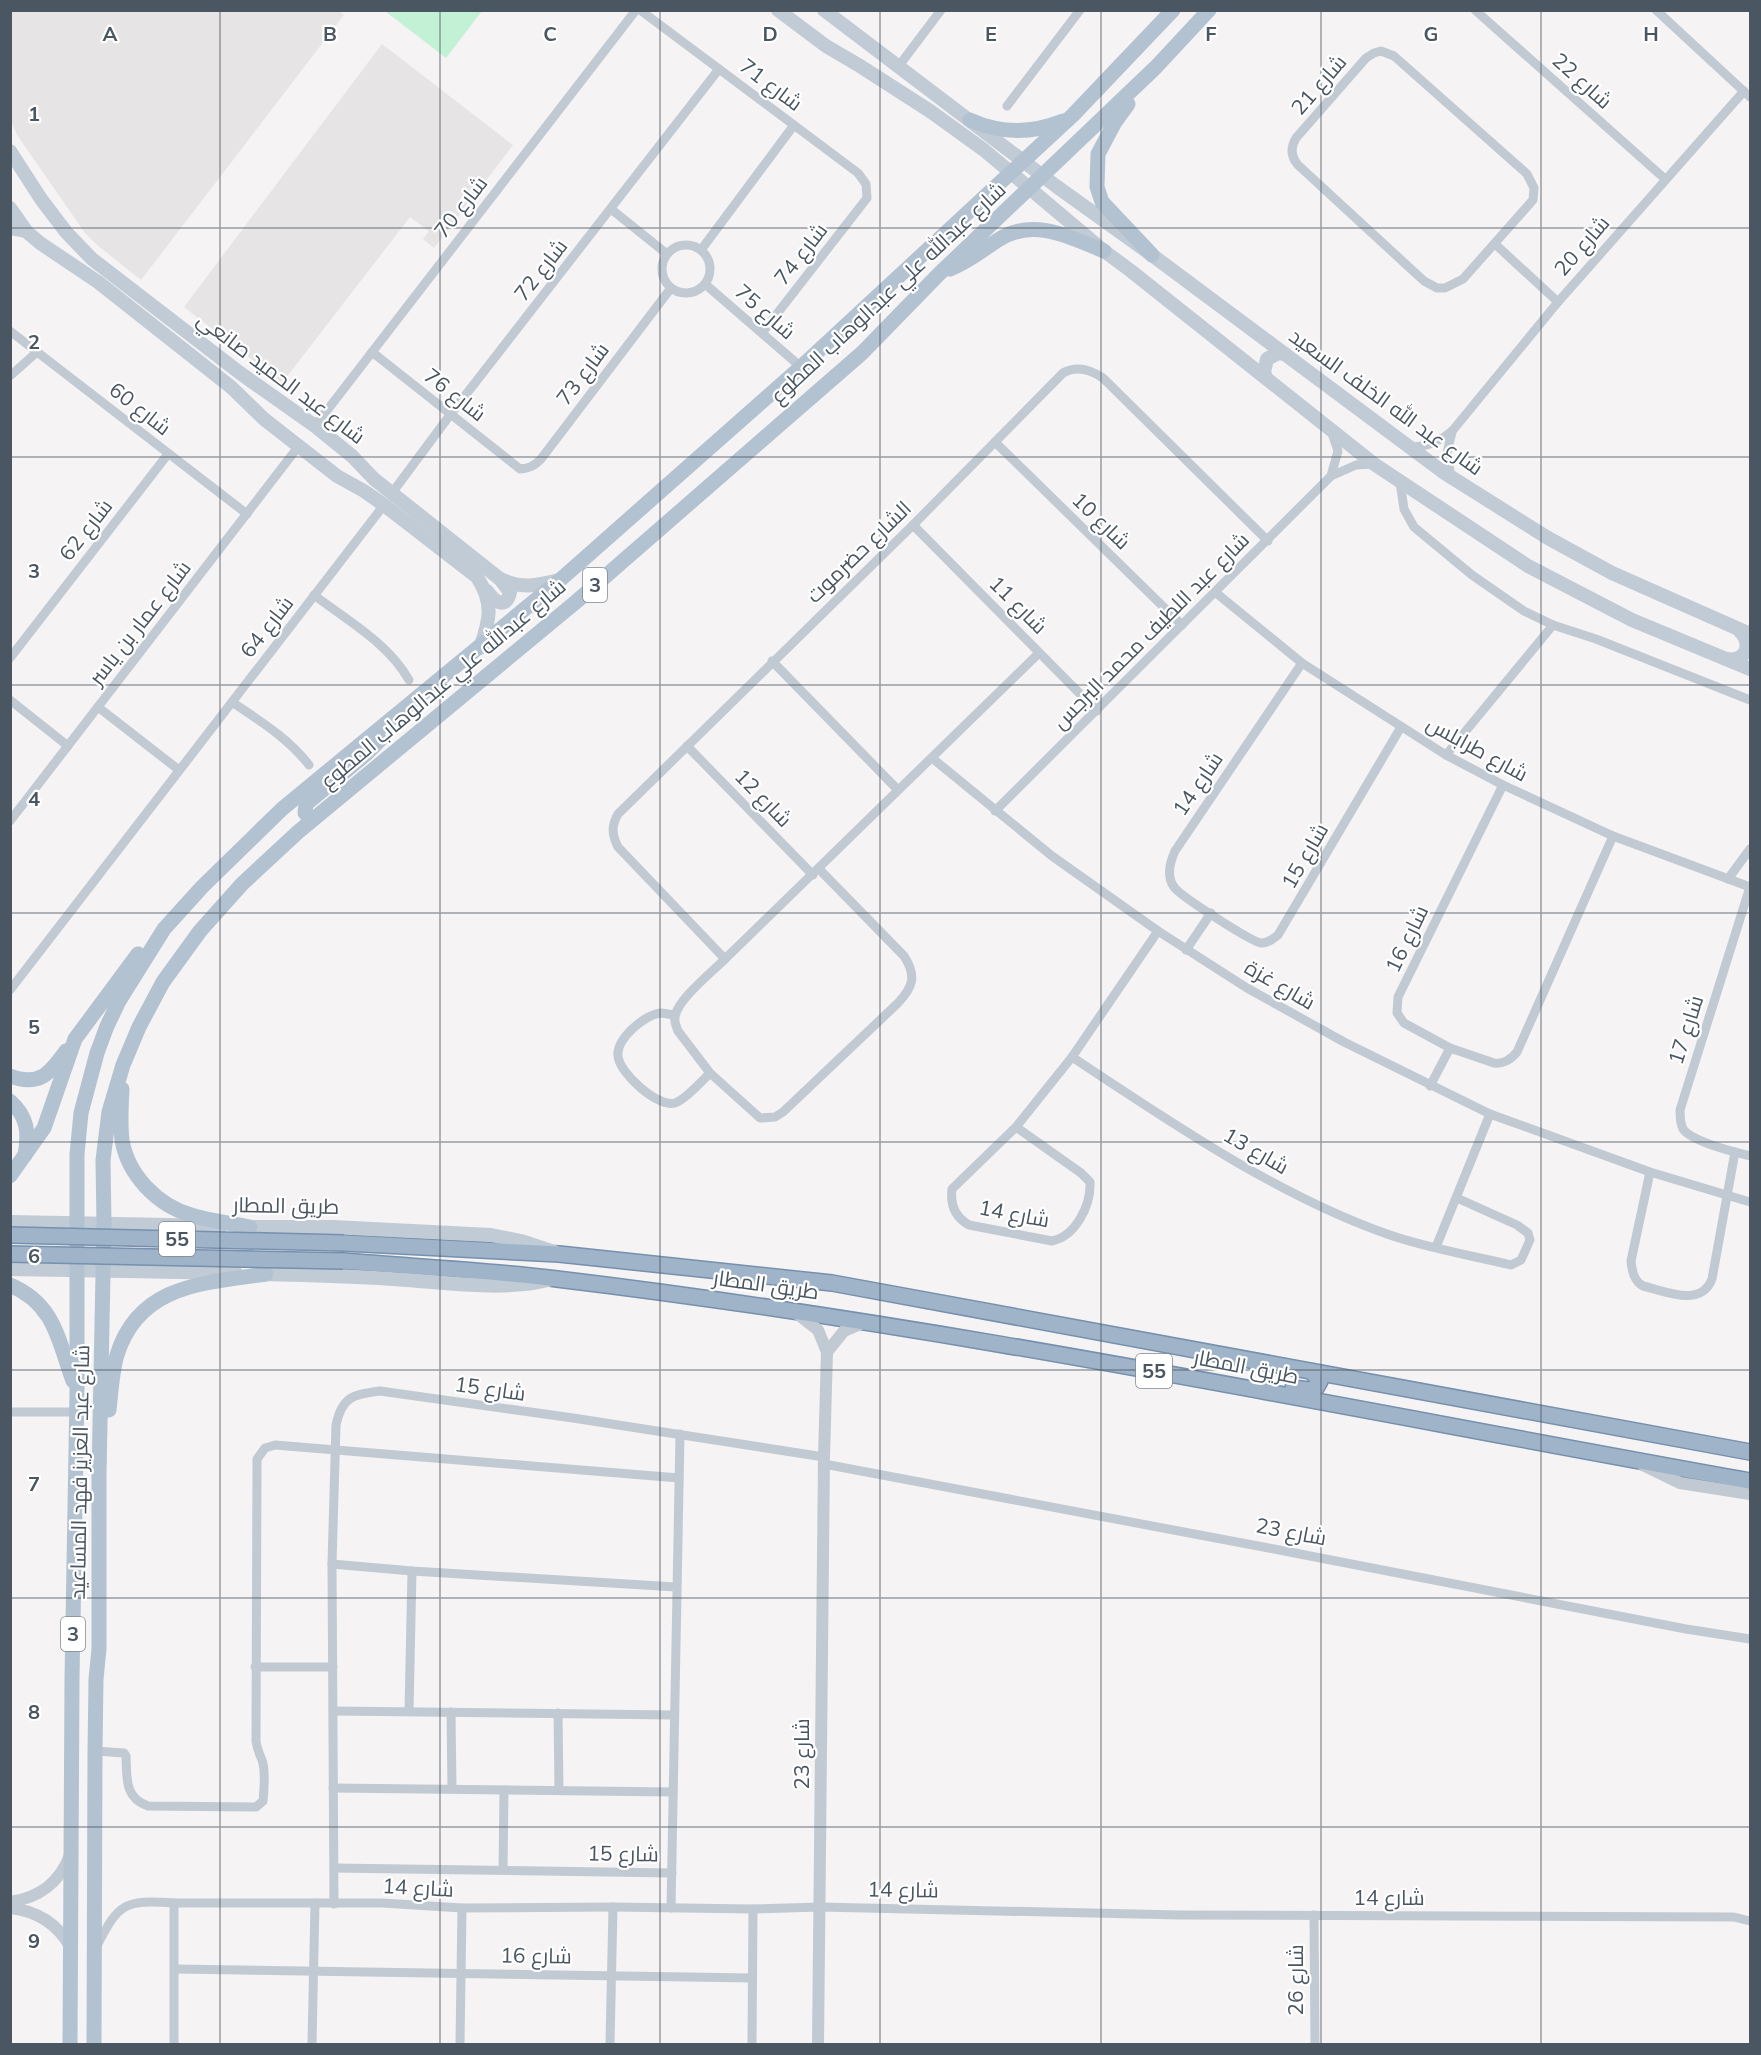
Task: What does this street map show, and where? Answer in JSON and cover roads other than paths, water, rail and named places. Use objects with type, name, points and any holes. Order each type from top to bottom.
[{"type":"highway","name":"طريق المطار","points":[[12,1226],[559,1254],[832,1283],[1750,1452]]},
{"type":"highway","name":"طريق المطار","points":[[10,1254],[343,1262],[554,1278],[867,1321],[1159,1372],[1750,1481]]},
{"type":"highway","points":[[1159,1372],[1198,1371],[1309,1390],[1316,1389],[1320,1383],[1312,1372]]},
{"type":"main road","points":[[778,10],[826,46],[930,111],[984,150],[1104,251],[1330,430],[1400,482],[1528,566],[1632,620],[1750,669]]},
{"type":"main road","name":"شارع عبد الله الخلف السعيد","points":[[824,10],[1042,176],[1451,477],[1548,538],[1612,573],[1745,632]]},
{"type":"main road","name":"شارع عبدالله علي عبدالوهاب المطوع","points":[[78,1223],[79,1126],[97,1053],[119,1001],[164,929],[232,856],[282,809],[560,580],[801,367],[1073,115],[1173,10]]},
{"type":"main road","name":"شارع عبدالله علي عبدالوهاب المطوع","points":[[104,1224],[103,1160],[109,1112],[123,1065],[139,1027],[163,982],[200,931],[242,884],[313,819],[577,601],[862,353],[939,274],[1156,67],[1209,10]]},
{"type":"main road","points":[[826,46],[832,46],[841,40],[844,34],[843,24]]},
{"type":"main road","points":[[1152,255],[1102,202],[1097,187],[1097,170],[1098,154],[1114,122],[1156,67]]},
{"type":"main road","points":[[970,120],[999,130],[1020,131],[1042,129],[1073,115]]},
{"type":"main road","name":"شارع عبد الحميد صانعي","points":[[10,151],[40,199],[66,232],[104,269],[352,456],[374,479],[388,499],[477,577],[487,591]]},
{"type":"main road","name":"شارع عبد الحميد صانعي","points":[[10,208],[27,232],[50,252],[107,289],[231,387],[264,419],[337,476],[364,491],[388,499],[500,579],[516,586],[533,587],[560,580]]},
{"type":"main road","points":[[939,274],[976,257],[1007,234],[1027,230],[1040,229],[1059,233],[1104,251]]},
{"type":"main road","points":[[50,252],[56,253],[66,248],[68,243],[66,232]]},
{"type":"main road","points":[[1266,378],[1264,372],[1267,359],[1278,353],[1285,354]]},
{"type":"main road","points":[[264,419],[261,408],[264,403],[268,399],[279,399]]},
{"type":"main road","points":[[337,476],[348,476],[352,472],[354,461],[352,456]]},
{"type":"main road","points":[[487,591],[498,603],[504,602],[510,592],[500,579]]},
{"type":"main road","points":[[480,648],[488,626],[487,591]]},
{"type":"main road","points":[[1724,659],[1733,660],[1742,656],[1747,647],[1745,632]]},
{"type":"main road","points":[[313,819],[305,813],[306,804],[366,754],[402,711]]},
{"type":"main road","points":[[10,1076],[22,1079],[44,1077],[54,1068],[134,958],[164,929]]},
{"type":"main road","points":[[10,1176],[44,1128],[75,1039]]},
{"type":"main road","name":"3","points":[[123,1065],[120,1115],[122,1141],[128,1159],[140,1180],[155,1196],[171,1207],[191,1215],[250,1227]]},
{"type":"main road","points":[[10,1101],[24,1116],[27,1124],[24,1159]]},
{"type":"main road","name":"طريق المطار","points":[[12,1226],[78,1223],[333,1227],[491,1235],[521,1240],[559,1254]]},
{"type":"main road","name":"شارع عبد العزيز فهد المساعيد","points":[[70,2044],[78,1223]]},
{"type":"main road","name":"شارع عبد العزيز فهد المساعيد","points":[[94,2044],[95,1751],[96,1678],[99,1649],[99,1475],[104,1224]]},
{"type":"main road","points":[[163,1225],[155,1229],[147,1245],[151,1262],[165,1272]]},
{"type":"main road","points":[[10,1268],[21,1257],[24,1247],[21,1229],[12,1226]]},
{"type":"main road","name":"طريق المطار","points":[[10,1268],[362,1277],[488,1285],[522,1285],[554,1278]]},
{"type":"main road","points":[[99,1475],[117,1355],[128,1330],[144,1310],[165,1295],[192,1286],[267,1274]]},
{"type":"main road","points":[[10,1285],[25,1292],[39,1303],[51,1320],[77,1393]]},
{"type":"main road","points":[[72,1679],[84,1670],[96,1678]]},
{"type":"street","name":"شارع 70","points":[[315,426],[636,10]]},
{"type":"street","name":"شارع 71","points":[[640,10],[858,173],[866,184],[867,198]]},
{"type":"street","points":[[898,67],[941,10]]},
{"type":"street","points":[[1007,106],[1080,10]]},
{"type":"street","name":"شارع 22","points":[[1475,10],[1665,179]]},
{"type":"street","points":[[1656,10],[1747,94]]},
{"type":"street","name":"شارع 21","points":[[1381,51],[1394,56],[1527,174],[1535,194],[1533,201],[1495,244],[1463,279],[1445,288],[1430,286],[1294,160],[1292,149],[1296,138],[1366,58],[1374,52],[1381,51]]},
{"type":"street","name":"شارع 72","points":[[388,499],[450,415],[719,69]]},
{"type":"street","name":"شارع 20","points":[[1409,447],[1433,444],[1453,430],[1558,302],[1665,179],[1747,94]]},
{"type":"street","points":[[701,250],[794,124]]},
{"type":"street","name":"شارع 74","points":[[762,333],[867,198]]},
{"type":"street","points":[[611,209],[667,254]]},
{"type":"street","points":[[10,229],[27,232]]},
{"type":"street","points":[[1495,244],[1558,302]]},
{"type":"street","points":[[683,245],[701,250],[710,266],[705,284],[689,293],[671,288],[662,272],[662,263],[667,254],[683,245]]},
{"type":"street","name":"شارع 75","points":[[705,284],[801,367]]},
{"type":"street","name":"شارع 73","points":[[516,465],[520,469],[528,468],[541,459],[671,288]]},
{"type":"street","name":"شارع 60","points":[[10,331],[247,514]]},
{"type":"street","points":[[10,376],[37,352]]},
{"type":"street","name":"شارع 76","points":[[372,352],[516,465]]},
{"type":"street","name":"الشارع حضرموت","points":[[725,959],[618,847],[613,827],[618,814],[913,525],[1063,373],[1076,369],[1090,370],[1103,378],[1268,541]]},
{"type":"street","points":[[1330,430],[1338,451],[1331,476]]},
{"type":"street","name":"شارع 20","points":[[1451,477],[1447,453],[1453,430]]},
{"type":"street","name":"شارع 10","points":[[995,442],[1182,625]]},
{"type":"street","name":"شارع عمار بن ياسر","points":[[12,815],[68,746],[298,447]]},
{"type":"street","name":"شارع 62","points":[[10,658],[168,454]]},
{"type":"street","name":"شارع عبد اللطيف محمد البرجس","points":[[994,811],[1331,476],[1356,465],[1374,464]]},
{"type":"street","points":[[1400,482],[1404,509],[1414,526],[1472,575],[1524,611],[1553,625],[1596,639],[1750,700]]},
{"type":"street","name":"شارع 64","points":[[10,990],[388,499]]},
{"type":"street","name":"شارع 11","points":[[913,525],[1097,711]]},
{"type":"street","name":"شارع طرابلس","points":[[1215,592],[1302,663],[1446,755],[1503,785],[1613,836],[1750,887]]},
{"type":"street","points":[[314,595],[385,648],[409,680]]},
{"type":"street","points":[[1446,755],[1553,625]]},
{"type":"street","points":[[816,872],[904,956],[911,966],[910,987],[898,1003],[783,1112],[767,1119],[756,1116],[710,1073],[678,1031],[675,1015],[686,998],[725,959],[1039,653]]},
{"type":"street","points":[[772,662],[898,790]]},
{"type":"street","name":"شارع 14","points":[[1210,914],[1174,886],[1170,879],[1171,861],[1175,851],[1302,663]]},
{"type":"street","points":[[10,700],[68,746]]},
{"type":"street","points":[[232,702],[296,748],[309,765]]},
{"type":"street","points":[[98,707],[179,770]]},
{"type":"street","name":"شارع 15","points":[[1210,914],[1256,942],[1268,942],[1278,935],[1401,727]]},
{"type":"street","name":"شارع 12","points":[[687,746],[816,872]]},
{"type":"street","name":"شارع غزة","points":[[932,758],[994,811],[1052,856],[1158,931],[1247,988],[1344,1042],[1490,1114],[1650,1172],[1750,1202]]},
{"type":"street","name":"شارع 16","points":[[1450,1048],[1400,1019],[1397,1013],[1398,997],[1503,785]]},
{"type":"street","points":[[1431,1086],[1450,1048],[1502,1064],[1517,1052],[1613,836]]},
{"type":"street","points":[[1728,879],[1750,849]]},
{"type":"street","name":"شارع 17","points":[[1735,1152],[1687,1133],[1680,1121],[1680,1110],[1750,887]]},
{"type":"street","points":[[1186,950],[1210,914]]},
{"type":"street","name":"شارع 14","points":[[1016,1127],[1081,1173],[1090,1182],[1090,1194],[1086,1207],[1072,1229],[1059,1240],[1052,1241],[969,1225],[961,1220],[954,1210],[952,1189],[1016,1127],[1072,1057],[1158,931]]},
{"type":"street","points":[[675,1015],[661,1013],[651,1016],[627,1034],[619,1047],[618,1056],[621,1065],[630,1078],[647,1093],[665,1104],[678,1102],[710,1073]]},
{"type":"street","name":"شارع 13","points":[[1072,1057],[1265,1178],[1309,1201],[1388,1235],[1511,1264],[1521,1260],[1530,1240],[1528,1233],[1457,1198]]},
{"type":"street","points":[[1436,1247],[1490,1114]]},
{"type":"street","points":[[1650,1172],[1631,1261],[1635,1278],[1643,1286],[1689,1296],[1704,1291],[1712,1279],[1735,1152],[1750,1155]]},
{"type":"street","points":[[792,1310],[818,1330],[827,1352],[844,1331],[867,1321]]},
{"type":"street","name":"شارع 23","points":[[818,2044],[827,1352]]},
{"type":"street","name":"شارع 15","points":[[334,1904],[332,1564],[336,1425],[342,1406],[356,1395],[380,1391],[680,1434],[824,1461]]},
{"type":"street","points":[[10,1412],[76,1412]]},
{"type":"street","name":"شارع 15","points":[[671,1908],[680,1434]]},
{"type":"street","points":[[95,1751],[124,1753],[129,1791],[133,1798],[142,1804],[148,1806],[259,1806],[263,1798],[263,1767],[256,1741],[257,1459],[265,1448],[275,1445],[337,1449],[680,1478]]},
{"type":"street","points":[[1634,1460],[1680,1483],[1750,1494]]},
{"type":"street","name":"شارع 23","points":[[824,1461],[1686,1629],[1750,1639]]},
{"type":"street","points":[[332,1564],[676,1587]]},
{"type":"street","points":[[408,1711],[412,1571]]},
{"type":"street","points":[[255,1667],[333,1667]]},
{"type":"street","points":[[333,1711],[674,1715]]},
{"type":"street","points":[[451,1712],[452,1789]]},
{"type":"street","points":[[558,1713],[559,1790]]},
{"type":"street","points":[[333,1788],[673,1792]]},
{"type":"street","points":[[502,1870],[504,1790]]},
{"type":"street","points":[[10,1902],[30,1898],[48,1887],[62,1872],[71,1854]]},
{"type":"street","name":"شارع 15","points":[[334,1868],[672,1873]]},
{"type":"street","name":"شارع 14","points":[[96,1948],[108,1924],[122,1909],[143,1901],[174,1904],[382,1903],[462,1908],[753,1909],[820,1906],[1169,1915],[1734,1917],[1750,1921]]},
{"type":"street","points":[[174,1904],[174,2044]]},
{"type":"street","points":[[312,2044],[315,1904]]},
{"type":"street","points":[[610,2044],[613,1907]]},
{"type":"street","points":[[10,1908],[29,1911],[47,1919],[61,1932],[72,1948]]},
{"type":"street","points":[[460,2044],[462,1908]]},
{"type":"street","points":[[752,2044],[753,1909]]},
{"type":"street","name":"شارع 14","points":[[1734,1917],[1750,1912]]},
{"type":"street","name":"شارع 26","points":[[1314,1916],[1314,2044]]},
{"type":"street","name":"شارع 16","points":[[175,1969],[752,1977]]}]
